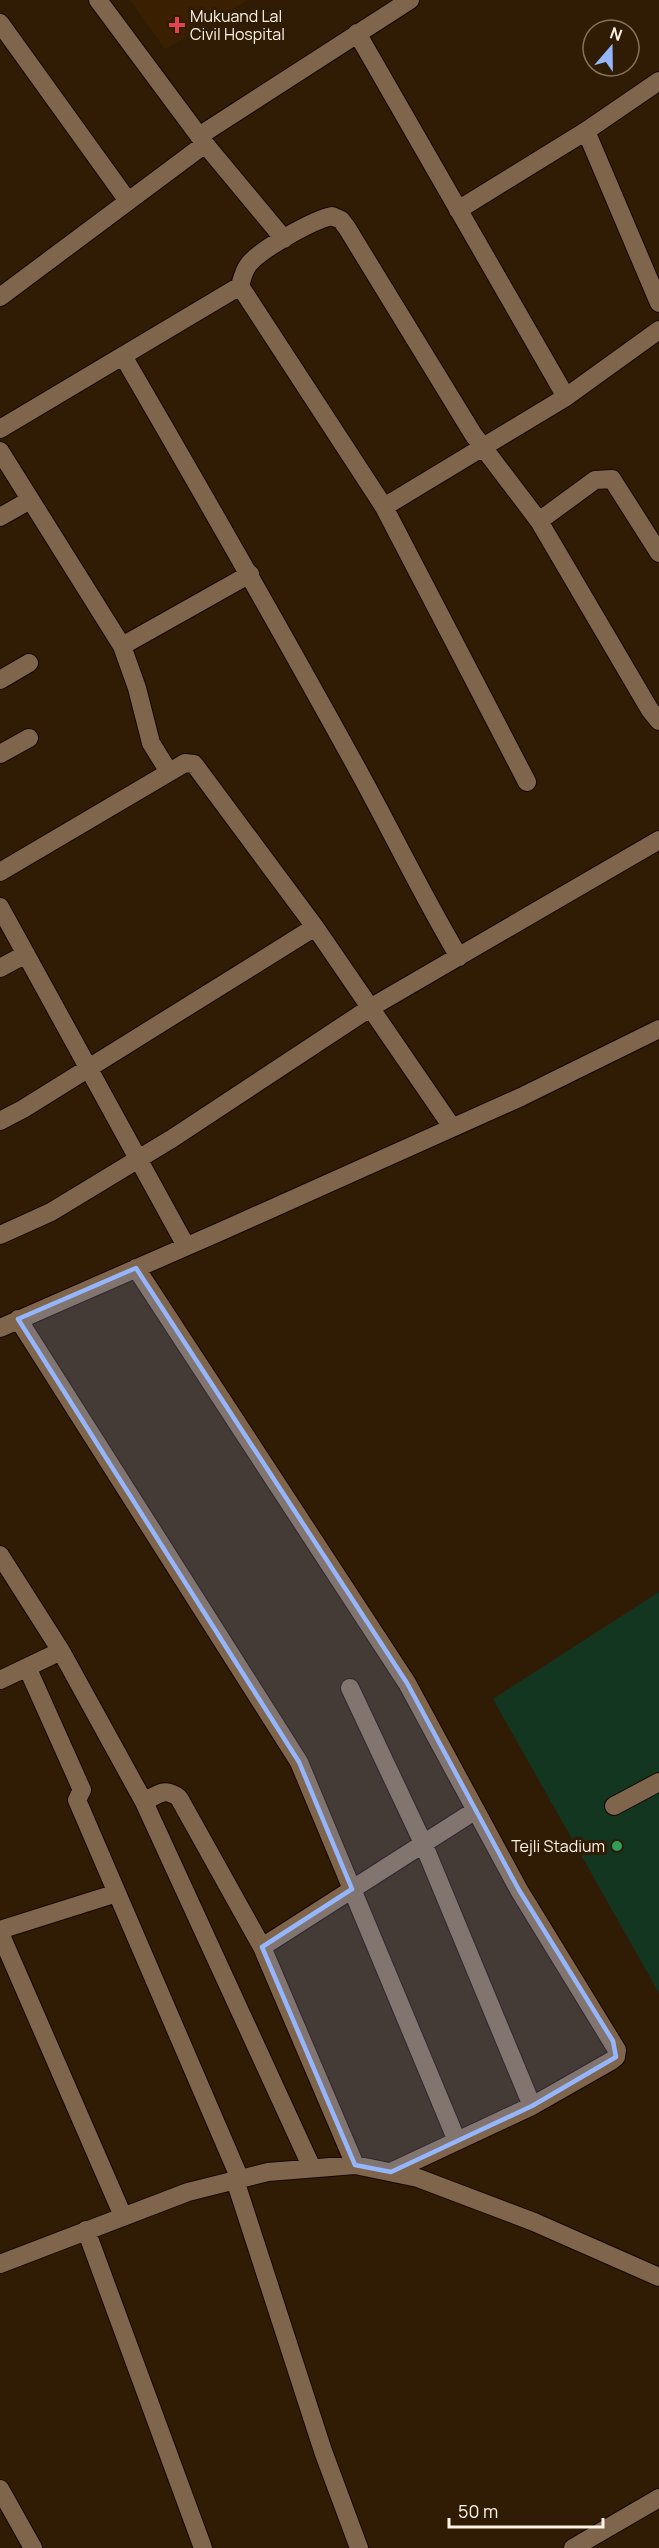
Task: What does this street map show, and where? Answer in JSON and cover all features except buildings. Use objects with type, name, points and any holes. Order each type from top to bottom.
[{"type":"street","points":[[98,0],[202,140],[284,238]]},
{"type":"street","points":[[0,297],[128,201],[202,140],[357,33],[410,0]]},
{"type":"street","points":[[0,23],[128,201]]},
{"type":"street","points":[[357,33],[566,397]]},
{"type":"street","points":[[458,210],[586,131],[659,81]]},
{"type":"street","points":[[586,131],[659,303]]},
{"type":"street","points":[[0,429],[240,286],[247,267],[253,259],[284,238],[332,216],[341,220],[473,434],[539,521],[650,710],[659,721]]},
{"type":"street","points":[[240,286],[384,507],[527,782]]},
{"type":"street","points":[[384,507],[566,397],[659,330]]},
{"type":"street","points":[[123,356],[250,574],[394,834],[422,896],[459,957]]},
{"type":"street","points":[[0,451],[122,646],[137,688],[151,743],[169,772]]},
{"type":"street","points":[[539,521],[595,480],[612,479],[659,553]]},
{"type":"street","points":[[0,518],[30,500]]},
{"type":"street","points":[[122,646],[250,574]]},
{"type":"street","points":[[0,680],[29,663]]},
{"type":"street","points":[[0,754],[29,738]]},
{"type":"street","points":[[0,872],[169,772],[191,762],[198,767],[315,927],[452,1127]]},
{"type":"street","points":[[0,1235],[51,1212],[139,1159],[370,1008],[659,840]]},
{"type":"street","points":[[0,907],[186,1246]]},
{"type":"street","points":[[0,1121],[89,1069],[315,927]]},
{"type":"street","points":[[0,968],[26,954]]},
{"type":"street","points":[[0,1328],[521,1097],[659,1029]]},
{"type":"street","points":[[136,1268],[407,1683],[519,1890],[617,2050],[616,2057],[611,2061],[532,2106],[391,2172]]},
{"type":"street","points":[[18,1319],[299,1762],[458,2141]]},
{"type":"street","points":[[0,1555],[61,1651],[144,1802],[312,2168]]},
{"type":"street","points":[[0,1680],[61,1651]]},
{"type":"street","points":[[27,1667],[82,1790],[77,1800],[238,2179],[323,2451],[359,2548]]},
{"type":"street","points":[[350,1688],[423,1843],[532,2106]]},
{"type":"street","points":[[614,1806],[659,1782]]},
{"type":"street","points":[[144,1802],[164,1791],[172,1792],[179,1798],[262,1947],[355,2165]]},
{"type":"street","points":[[262,1947],[476,1810]]},
{"type":"street","points":[[117,1893],[0,1932],[123,2216]]},
{"type":"street","points":[[0,2264],[188,2192],[267,2172],[355,2165],[418,2178],[534,2223],[659,2277]]},
{"type":"street","points":[[86,2230],[203,2548]]},
{"type":"street","points":[[0,2489],[33,2548]]},
{"type":"street","points":[[573,2548],[659,2498]]},
{"type":"highlighted area","points":[[136,1268],[407,1683],[519,1890],[613,2041],[616,2057],[532,2106],[391,2172],[355,2165],[262,1947],[352,1889],[299,1762],[18,1319]]},
{"type":"shaded area","name":"Mukuand Lal Civil Hospital","points":[[130,0],[248,0],[165,49]]},
{"type":"green space","name":"Tejli Stadium","points":[[659,1592],[659,1993],[493,1699]]},
{"type":"place","name":"Mukuand Lal Civil Hospital","points":[[177,25]]},
{"type":"place","name":"Tejli Stadium","points":[[617,1846]]}]
